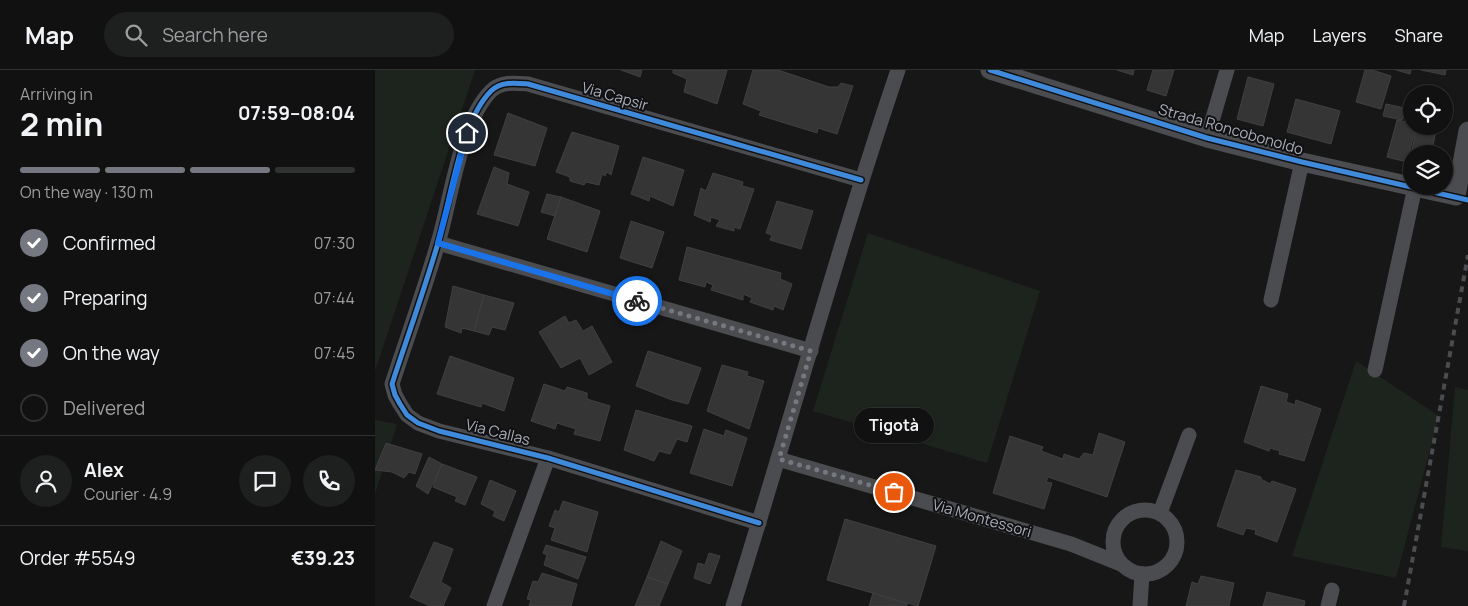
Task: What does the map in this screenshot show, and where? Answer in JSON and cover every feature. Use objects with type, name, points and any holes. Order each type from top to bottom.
[{"type":"street","points":[[733,606],[779,459],[861,180],[898,70]]},
{"type":"street","name":"Strada Roncobonoldo","points":[[990,70],[1207,138],[1403,184]]},
{"type":"street","points":[[1207,138],[1227,70]]},
{"type":"street","name":"Via Capsir","points":[[438,243],[467,133],[477,110],[492,90],[499,85],[528,84],[861,180]]},
{"type":"street","points":[[1462,198],[1468,131]]},
{"type":"street","points":[[1271,300],[1302,162]]},
{"type":"street","points":[[1375,370],[1413,195]]},
{"type":"street","name":"Strada Roncobonoldo","points":[[1449,195],[1462,198]]},
{"type":"street","points":[[438,243],[811,351]]},
{"type":"street","name":"Via Callas","points":[[438,243],[392,384],[395,395],[407,416],[418,423],[439,431],[548,458],[759,523]]},
{"type":"street","points":[[1140,606],[1142,574],[1151,574],[1167,566],[1173,559],[1177,549],[1178,538],[1175,528],[1169,519],[1160,513],[1189,435]]},
{"type":"street","points":[[494,606],[548,458]]},
{"type":"street","name":"Via Montessori","points":[[779,459],[1071,544],[1142,574]]},
{"type":"street","name":"Via Montessori","points":[[1071,544],[1090,545],[1100,543],[1115,530],[1120,521],[1129,514],[1139,510],[1150,509],[1160,513]]},
{"type":"street","points":[[1115,530],[1113,548],[1121,564]]},
{"type":"street","points":[[1328,606],[1332,590]]},
{"type":"shaded area","points":[[375,70],[475,70],[375,371]]},
{"type":"shaded area","points":[[868,233],[1040,291],[987,463],[813,411]]},
{"type":"shaded area","points":[[1356,361],[1439,416],[1396,578],[1292,556]]},
{"type":"shaded area","points":[[1455,387],[1468,390],[1468,551],[1441,547]]},
{"type":"shaded area","points":[[375,420],[397,424],[375,494]]},
{"type":"building","points":[[621,70],[642,70],[640,77]]},
{"type":"building","points":[[673,70],[727,70],[717,104],[684,92],[687,79],[673,73]]},
{"type":"building","points":[[753,70],[778,70],[829,87],[838,87],[841,83],[853,86],[837,134],[818,128],[817,133],[759,115],[761,111],[743,104]]},
{"type":"building","points":[[1117,70],[1134,70],[1133,75]]},
{"type":"building","points":[[1153,70],[1174,70],[1166,96],[1147,90]]},
{"type":"building","points":[[1365,70],[1372,70],[1391,76],[1381,109],[1356,102]]},
{"type":"building","points":[[1396,70],[1411,70],[1410,74]]},
{"type":"building","points":[[1421,70],[1446,70],[1445,75]]},
{"type":"building","points":[[1248,77],[1274,84],[1263,126],[1237,119]]},
{"type":"building","points":[[1296,99],[1340,111],[1331,144],[1287,132]]},
{"type":"building","points":[[1386,104],[1403,108],[1402,120],[1383,116]]},
{"type":"building","points":[[508,113],[547,128],[535,166],[494,155]]},
{"type":"building","points":[[1397,120],[1403,121],[1403,135],[1414,135],[1411,145],[1403,145],[1403,161],[1387,157]]},
{"type":"building","points":[[572,132],[619,146],[611,175],[607,172],[605,176],[602,174],[599,185],[586,182],[584,185],[570,181],[570,177],[556,172]]},
{"type":"building","points":[[1415,135],[1435,135],[1433,145],[1413,145]]},
{"type":"building","points":[[643,157],[684,170],[673,206],[650,196],[649,201],[631,194]]},
{"type":"building","points":[[494,167],[509,173],[507,184],[529,192],[518,226],[477,214]]},
{"type":"building","points":[[713,173],[743,182],[742,186],[754,189],[740,229],[734,227],[734,231],[716,226],[720,220],[711,217],[710,222],[694,215],[701,188],[706,191]]},
{"type":"building","points":[[547,194],[561,197],[555,216],[541,212]]},
{"type":"building","points":[[561,197],[600,211],[587,252],[547,239]]},
{"type":"building","points":[[777,201],[813,211],[801,249],[770,240],[772,235],[766,233]]},
{"type":"building","points":[[631,221],[664,232],[652,268],[620,258]]},
{"type":"building","points":[[687,247],[781,273],[780,279],[792,284],[783,310],[774,306],[773,310],[750,302],[752,298],[743,294],[743,300],[711,290],[713,285],[706,282],[705,287],[679,280]]},
{"type":"building","points":[[453,286],[484,295],[474,331],[462,328],[461,333],[445,327]]},
{"type":"building","points":[[484,295],[514,303],[505,330],[492,327],[489,335],[474,331]]},
{"type":"building","points":[[565,316],[569,323],[576,320],[583,331],[592,326],[612,362],[589,375],[580,358],[561,368],[539,332]]},
{"type":"building","points":[[648,351],[701,368],[688,404],[636,386]]},
{"type":"building","points":[[450,356],[514,378],[504,411],[482,403],[481,407],[437,394]]},
{"type":"building","points":[[722,365],[748,372],[747,376],[764,381],[749,429],[707,411]]},
{"type":"building","points":[[544,384],[565,391],[567,387],[587,393],[587,399],[610,406],[600,441],[574,434],[576,429],[557,423],[555,429],[531,421]]},
{"type":"building","points":[[1261,386],[1288,394],[1286,402],[1295,405],[1296,400],[1321,409],[1304,461],[1279,454],[1280,451],[1270,448],[1269,451],[1244,442]]},
{"type":"building","points":[[636,410],[692,426],[687,442],[677,439],[670,454],[659,451],[654,461],[624,450]]},
{"type":"building","points":[[704,429],[724,436],[726,430],[747,438],[732,486],[690,473]]},
{"type":"building","points":[[1099,433],[1125,442],[1107,497],[1048,477],[1046,482],[1052,483],[1044,509],[993,493],[1010,436],[1043,447],[1041,451],[1063,459],[1064,454],[1079,459],[1084,453],[1093,455]]},
{"type":"building","points":[[386,443],[422,454],[415,474],[409,472],[404,478],[392,472],[375,470]]},
{"type":"building","points":[[429,457],[442,464],[428,494],[416,486]]},
{"type":"building","points":[[442,464],[477,477],[465,505],[455,501],[457,497],[433,487]]},
{"type":"building","points":[[1236,470],[1261,477],[1261,479],[1270,484],[1272,481],[1296,489],[1277,542],[1255,534],[1256,530],[1246,528],[1243,535],[1217,526]]},
{"type":"building","points":[[490,480],[516,491],[504,521],[493,516],[495,511],[481,504]]},
{"type":"building","points":[[563,501],[598,512],[587,552],[551,540],[555,528],[549,526],[555,510],[559,512]]},
{"type":"building","points":[[845,519],[936,546],[918,606],[827,580]]},
{"type":"building","points":[[661,541],[682,551],[668,584],[647,577]]},
{"type":"building","points":[[434,542],[453,549],[441,582],[451,588],[443,606],[430,606],[410,597]]},
{"type":"building","points":[[546,545],[586,557],[578,579],[544,565],[547,555],[543,553]]},
{"type":"building","points":[[709,553],[720,556],[710,584],[694,578],[698,563],[705,565]]},
{"type":"building","points":[[542,573],[577,584],[571,606],[529,606],[531,600],[527,599],[533,581],[538,582]]},
{"type":"building","points":[[1201,576],[1234,583],[1229,606],[1186,606],[1192,582],[1198,584]]},
{"type":"building","points":[[647,577],[668,584],[659,606],[635,606]]},
{"type":"building","points":[[1267,592],[1305,601],[1304,606],[1263,606]]},
{"type":"building","points":[[873,593],[907,604],[907,606],[869,606]]},
{"type":"railway","points":[[1404,606],[1468,255]]},
{"type":"cycle path","points":[[990,70],[1207,138],[1468,200]]},
{"type":"cycle path","points":[[759,523],[548,458],[439,431],[418,423],[407,415],[395,395],[392,384],[438,243],[464,141],[480,105],[491,91],[504,84],[519,83],[861,180]]},
{"type":"way so far","points":[[637,301],[811,351],[779,459],[894,492]]},
{"type":"place","name":"Tigotà","points":[[894,492]]},
{"type":"route","points":[[467,133],[438,243],[637,301]]}]
